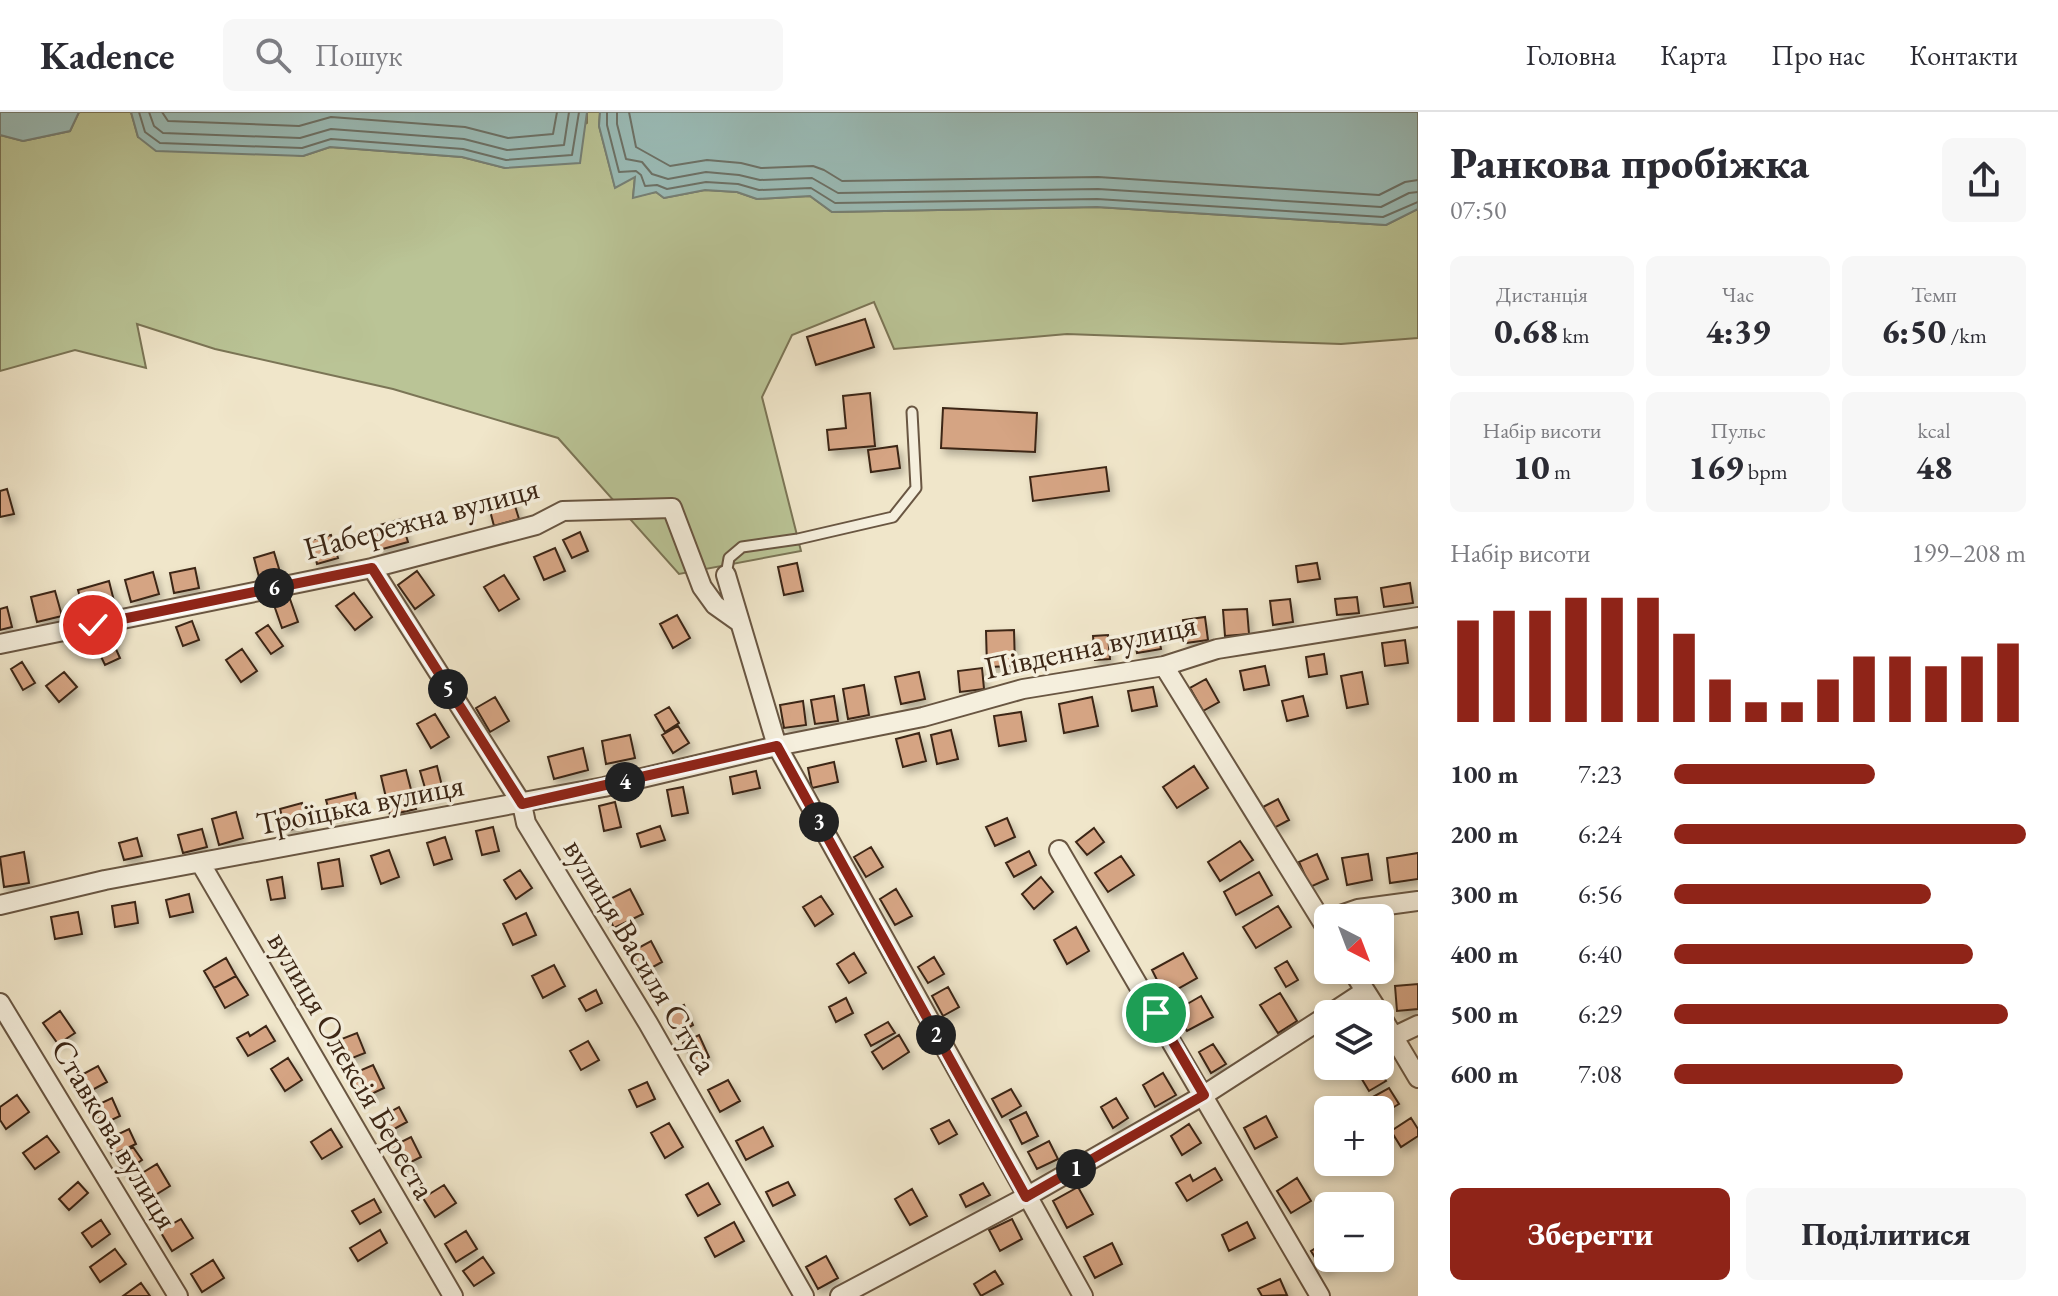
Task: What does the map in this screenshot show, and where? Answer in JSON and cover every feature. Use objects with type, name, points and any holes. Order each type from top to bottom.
[{"type":"street","name":"Набережна вулиця","points":[[0,644],[372,568],[536,525],[563,511],[672,508],[702,587],[715,605],[739,622]]},
{"type":"street","name":"вулиця Василя Стуса","points":[[372,568],[522,804],[526,823],[648,1023],[804,1296]]},
{"type":"street","points":[[726,575],[777,746],[1083,1296]]},
{"type":"street","name":"Південна вулиця","points":[[777,746],[923,717],[1023,689],[1164,666],[1217,649],[1418,617]]},
{"type":"street","points":[[1164,666],[1316,904]]},
{"type":"street","name":"Троїцька вулиця","points":[[0,905],[105,880],[522,804],[777,746]]},
{"type":"street","points":[[1059,850],[1320,1296]]},
{"type":"street","name":"вулиця Олексія Береста","points":[[201,864],[453,1296]]},
{"type":"street","points":[[1394,904],[1418,901]]},
{"type":"street","points":[[1361,984],[1371,1000]]},
{"type":"street","points":[[1351,1000],[1365,991]]},
{"type":"street","name":"Ставкова вулиця","points":[[0,1003],[178,1296]]},
{"type":"street","points":[[840,1296],[1026,1197],[1204,1095],[1314,1024]]},
{"type":"street","points":[[1418,1025],[1395,1036],[1418,1078]]},
{"type":"lane","points":[[726,575],[729,558],[742,547],[798,539],[893,517],[916,488],[912,412]]},
{"type":"green space","points":[[79,112],[131,112],[138,137],[303,156],[330,147],[462,157],[505,168],[587,123],[587,112],[600,112],[599,126],[615,187],[635,176],[633,197],[656,192],[664,198],[705,190],[737,192],[757,199],[810,196],[832,212],[1097,207],[1386,225],[1418,209],[1418,338],[1341,344],[1067,334],[894,349],[874,302],[792,335],[762,397],[801,551],[679,574],[558,438],[393,389],[215,349],[137,324],[146,368],[75,350],[0,371],[0,135],[23,141],[70,131]]},
{"type":"water","points":[[0,112],[79,112],[70,131],[23,141],[0,135]]},
{"type":"water","points":[[131,112],[587,112],[580,163],[505,168],[462,157],[330,147],[303,156],[156,151],[138,137]]},
{"type":"water","points":[[600,112],[1418,112],[1418,209],[1386,225],[1097,207],[832,212],[810,196],[757,199],[737,192],[705,190],[664,198],[656,192],[633,198],[635,177],[615,188],[599,126]]},
{"type":"building","points":[[865,319],[874,347],[816,365],[807,337]]},
{"type":"building","points":[[870,393],[875,446],[829,450],[827,430],[846,428],[843,396]]},
{"type":"building","points":[[943,408],[1037,413],[1035,452],[941,448]]},
{"type":"building","points":[[897,446],[900,468],[871,472],[868,450]]},
{"type":"building","points":[[1106,467],[1109,491],[1033,501],[1030,477]]},
{"type":"building","points":[[7,489],[14,514],[0,517],[0,491]]},
{"type":"building","points":[[512,496],[519,519],[494,526],[488,503]]},
{"type":"building","points":[[401,519],[408,542],[379,550],[373,527]]},
{"type":"building","points":[[580,532],[588,551],[572,558],[563,540]]},
{"type":"building","points":[[331,535],[338,558],[317,564],[311,540]]},
{"type":"building","points":[[555,548],[565,571],[544,580],[534,557]]},
{"type":"building","points":[[274,552],[280,572],[259,577],[254,558]]},
{"type":"building","points":[[797,563],[803,591],[784,595],[778,567]]},
{"type":"building","points":[[1317,563],[1320,579],[1298,582],[1296,566]]},
{"type":"building","points":[[195,568],[199,588],[174,593],[170,573]]},
{"type":"building","points":[[417,571],[434,595],[415,609],[398,585]]},
{"type":"building","points":[[153,572],[159,594],[131,602],[125,580]]},
{"type":"building","points":[[504,575],[519,599],[499,611],[484,587]]},
{"type":"building","points":[[109,581],[115,605],[84,613],[78,590]]},
{"type":"building","points":[[1410,583],[1413,603],[1384,607],[1381,588]]},
{"type":"building","points":[[55,591],[62,616],[37,622],[31,597]]},
{"type":"building","points":[[354,593],[372,617],[355,630],[336,606]]},
{"type":"building","points":[[1357,597],[1359,613],[1337,615],[1335,599]]},
{"type":"building","points":[[290,599],[298,622],[282,628],[274,605]]},
{"type":"building","points":[[1290,599],[1293,622],[1273,625],[1270,601]]},
{"type":"building","points":[[7,607],[12,627],[0,630],[0,609]]},
{"type":"building","points":[[1247,609],[1249,634],[1225,636],[1223,610]]},
{"type":"building","points":[[677,615],[690,638],[673,648],[660,624]]},
{"type":"building","points":[[1205,617],[1208,640],[1186,643],[1183,620]]},
{"type":"building","points":[[192,621],[199,640],[183,646],[176,627]]},
{"type":"building","points":[[268,625],[283,646],[271,654],[256,633]]},
{"type":"building","points":[[1014,630],[1015,666],[987,667],[986,631]]},
{"type":"building","points":[[1158,633],[1161,649],[1137,653],[1134,637]]},
{"type":"building","points":[[1108,635],[1110,659],[1095,660],[1093,636]]},
{"type":"building","points":[[110,636],[120,658],[105,665],[95,644]]},
{"type":"building","points":[[1405,640],[1408,663],[1385,666],[1382,643]]},
{"type":"building","points":[[242,649],[257,671],[241,682],[226,660]]},
{"type":"building","points":[[1324,654],[1327,674],[1309,677],[1306,657]]},
{"type":"building","points":[[22,662],[35,683],[23,690],[11,669]]},
{"type":"building","points":[[1265,666],[1269,685],[1244,690],[1240,671]]},
{"type":"building","points":[[982,668],[984,689],[960,692],[958,671]]},
{"type":"building","points":[[64,672],[77,687],[59,702],[46,686]]},
{"type":"building","points":[[919,672],[925,699],[901,704],[895,677]]},
{"type":"building","points":[[1362,672],[1368,704],[1347,708],[1341,676]]},
{"type":"building","points":[[1206,679],[1219,702],[1203,711],[1190,688]]},
{"type":"building","points":[[864,685],[869,715],[848,719],[843,689]]},
{"type":"building","points":[[1153,687],[1157,706],[1132,711],[1128,691]]},
{"type":"building","points":[[834,696],[838,721],[815,724],[811,700]]},
{"type":"building","points":[[1303,696],[1308,716],[1287,721],[1282,701]]},
{"type":"building","points":[[495,697],[509,721],[490,732],[476,708]]},
{"type":"building","points":[[1092,697],[1098,726],[1064,733],[1059,704]]},
{"type":"building","points":[[803,701],[806,725],[784,728],[780,705]]},
{"type":"building","points":[[669,707],[679,723],[665,732],[655,715]]},
{"type":"building","points":[[1021,712],[1026,741],[999,746],[994,716]]},
{"type":"building","points":[[435,714],[449,737],[431,748],[417,724]]},
{"type":"building","points":[[678,726],[689,743],[673,753],[662,735]]},
{"type":"building","points":[[951,730],[958,759],[937,764],[931,735]]},
{"type":"building","points":[[919,733],[926,761],[903,767],[896,739]]},
{"type":"building","points":[[630,735],[635,758],[606,764],[602,741]]},
{"type":"building","points":[[583,748],[588,770],[554,779],[548,757]]},
{"type":"building","points":[[834,762],[838,782],[812,788],[808,768]]},
{"type":"building","points":[[437,766],[444,794],[428,798],[420,771]]},
{"type":"building","points":[[1194,766],[1208,788],[1177,808],[1163,787]]},
{"type":"building","points":[[406,770],[416,809],[390,815],[381,776]]},
{"type":"building","points":[[756,771],[760,788],[733,794],[730,777]]},
{"type":"building","points":[[683,787],[688,813],[672,816],[667,790]]},
{"type":"building","points":[[355,793],[359,811],[331,818],[326,800]]},
{"type":"building","points":[[1278,799],[1289,820],[1274,828],[1263,807]]},
{"type":"building","points":[[615,802],[621,827],[604,831],[599,806]]},
{"type":"building","points":[[302,803],[308,825],[286,831],[280,809]]},
{"type":"building","points":[[236,812],[243,838],[219,845],[212,819]]},
{"type":"building","points":[[1007,818],[1015,837],[995,846],[986,827]]},
{"type":"building","points":[[660,826],[665,840],[641,847],[637,834]]},
{"type":"building","points":[[493,827],[499,851],[482,855],[476,831]]},
{"type":"building","points":[[1094,828],[1104,842],[1087,855],[1076,842]]},
{"type":"building","points":[[202,829],[207,847],[183,853],[178,835]]},
{"type":"building","points":[[445,837],[452,859],[434,865],[427,843]]},
{"type":"building","points":[[137,838],[142,856],[124,860],[119,843]]},
{"type":"building","points":[[1240,841],[1253,860],[1220,881],[1208,862]]},
{"type":"building","points":[[871,847],[883,867],[866,877],[854,857]]},
{"type":"building","points":[[389,850],[399,877],[381,884],[371,856]]},
{"type":"building","points":[[1029,851],[1036,865],[1014,877],[1006,863]]},
{"type":"building","points":[[24,852],[29,883],[4,887],[0,857]]},
{"type":"building","points":[[1418,853],[1418,879],[1390,883],[1387,858]]},
{"type":"building","points":[[1317,854],[1328,879],[1310,887],[1299,862]]},
{"type":"building","points":[[1368,854],[1372,880],[1347,885],[1342,858]]},
{"type":"building","points":[[1121,856],[1134,875],[1108,892],[1095,873]]},
{"type":"building","points":[[339,859],[343,886],[322,889],[318,863]]},
{"type":"building","points":[[520,870],[532,888],[516,899],[504,880]]},
{"type":"building","points":[[1259,872],[1272,895],[1236,915],[1224,892]]},
{"type":"building","points":[[282,877],[285,898],[271,900],[267,880]]},
{"type":"building","points":[[1041,877],[1053,892],[1034,909],[1022,894]]},
{"type":"building","points":[[630,889],[643,914],[614,928],[602,903]]},
{"type":"building","points":[[896,889],[912,916],[895,925],[880,899]]},
{"type":"building","points":[[189,894],[193,912],[170,917],[166,900]]},
{"type":"building","points":[[821,896],[833,914],[815,926],[803,907]]},
{"type":"building","points":[[135,902],[138,923],[115,927],[112,906]]},
{"type":"building","points":[[1278,906],[1291,927],[1256,948],[1243,927]]},
{"type":"building","points":[[78,912],[82,934],[55,939],[51,917]]},
{"type":"building","points":[[526,913],[536,935],[513,945],[503,924]]},
{"type":"building","points":[[1076,927],[1089,951],[1067,964],[1054,940]]},
{"type":"building","points":[[651,941],[662,962],[642,973],[631,952]]},
{"type":"building","points":[[854,953],[866,973],[849,983],[837,964]]},
{"type":"building","points":[[1183,953],[1197,978],[1165,996],[1152,970]]},
{"type":"building","points":[[934,957],[944,974],[928,983],[918,967]]},
{"type":"building","points":[[226,958],[236,976],[214,988],[204,971]]},
{"type":"building","points":[[1287,961],[1298,980],[1286,987],[1275,968]]},
{"type":"building","points":[[554,965],[565,986],[543,998],[532,976]]},
{"type":"building","points":[[236,976],[248,995],[225,1008],[214,988]]},
{"type":"building","points":[[1418,984],[1418,1009],[1397,1011],[1395,986]]},
{"type":"building","points":[[948,987],[959,1007],[943,1016],[932,996]]},
{"type":"building","points":[[596,990],[602,1003],[586,1011],[579,999]]},
{"type":"building","points":[[1280,993],[1297,1021],[1278,1033],[1260,1005]]},
{"type":"building","points":[[1201,996],[1213,1017],[1187,1031],[1175,1011]]},
{"type":"building","points":[[846,998],[853,1013],[836,1022],[829,1007]]},
{"type":"building","points":[[684,1005],[693,1025],[676,1034],[667,1014]]},
{"type":"building","points":[[60,1011],[75,1033],[58,1044],[43,1023]]},
{"type":"building","points":[[888,1022],[895,1033],[871,1046],[865,1035]]},
{"type":"building","points":[[266,1026],[275,1041],[248,1056],[237,1038],[248,1032],[250,1036]]},
{"type":"building","points":[[357,1033],[365,1053],[342,1062],[334,1042]]},
{"type":"building","points":[[699,1035],[709,1057],[694,1065],[683,1043]]},
{"type":"building","points":[[899,1035],[909,1052],[883,1069],[872,1052]]},
{"type":"building","points":[[588,1041],[599,1060],[581,1070],[570,1051]]},
{"type":"building","points":[[1213,1044],[1226,1064],[1211,1073],[1199,1052]]},
{"type":"building","points":[[288,1058],[302,1080],[285,1091],[271,1069]]},
{"type":"building","points":[[373,1065],[384,1088],[361,1099],[350,1075]]},
{"type":"building","points":[[98,1066],[107,1082],[83,1095],[74,1079]]},
{"type":"building","points":[[1163,1073],[1176,1095],[1155,1107],[1143,1085]]},
{"type":"building","points":[[728,1080],[740,1101],[720,1112],[708,1090]]},
{"type":"building","points":[[1362,1080],[1385,1080],[1386,1081],[1369,1091]]},
{"type":"building","points":[[647,1082],[655,1099],[637,1107],[629,1090]]},
{"type":"building","points":[[1389,1088],[1394,1096],[1374,1096]]},
{"type":"building","points":[[1011,1089],[1021,1106],[1002,1117],[992,1099]]},
{"type":"building","points":[[17,1095],[29,1112],[6,1129],[0,1120],[0,1107]]},
{"type":"building","points":[[112,1098],[120,1116],[101,1125],[93,1107]]},
{"type":"building","points":[[1116,1098],[1128,1118],[1113,1128],[1101,1107]]},
{"type":"building","points":[[399,1107],[407,1122],[385,1134],[377,1119]]},
{"type":"building","points":[[1026,1112],[1038,1136],[1022,1144],[1010,1120]]},
{"type":"building","points":[[1266,1116],[1277,1137],[1255,1149],[1244,1128]]},
{"type":"building","points":[[1411,1118],[1418,1129],[1418,1136],[1401,1147],[1394,1136],[1394,1129]]},
{"type":"building","points":[[949,1120],[957,1134],[939,1144],[931,1129]]},
{"type":"building","points":[[669,1123],[683,1147],[665,1158],[651,1133]]},
{"type":"building","points":[[1189,1124],[1201,1143],[1182,1155],[1171,1136]]},
{"type":"building","points":[[763,1127],[773,1146],[746,1160],[736,1141]]},
{"type":"building","points":[[129,1129],[136,1144],[112,1155],[106,1140]]},
{"type":"building","points":[[331,1129],[342,1147],[322,1159],[311,1142]]},
{"type":"building","points":[[47,1136],[59,1152],[35,1169],[23,1153]]},
{"type":"building","points":[[411,1137],[421,1157],[401,1167],[391,1147]]},
{"type":"building","points":[[1049,1141],[1058,1159],[1037,1169],[1028,1152]]},
{"type":"building","points":[[133,1147],[142,1160],[124,1172],[115,1159]]},
{"type":"building","points":[[157,1164],[170,1186],[147,1200],[134,1178]]},
{"type":"building","points":[[1215,1168],[1222,1180],[1187,1201],[1176,1183],[1190,1175],[1193,1181]]},
{"type":"building","points":[[1297,1178],[1311,1201],[1291,1213],[1277,1191]]},
{"type":"building","points":[[78,1182],[88,1193],[69,1210],[59,1199]]},
{"type":"building","points":[[788,1182],[795,1195],[773,1206],[766,1192]]},
{"type":"building","points":[[708,1183],[720,1204],[698,1216],[686,1195]]},
{"type":"building","points":[[983,1183],[990,1195],[966,1207],[960,1195]]},
{"type":"building","points":[[444,1185],[456,1203],[435,1217],[423,1198]]},
{"type":"building","points":[[1078,1187],[1093,1214],[1067,1228],[1053,1201]]},
{"type":"building","points":[[912,1189],[927,1216],[910,1225],[895,1199]]},
{"type":"building","points":[[374,1199],[381,1212],[360,1224],[352,1211]]},
{"type":"building","points":[[181,1219],[193,1238],[172,1251],[160,1231]]},
{"type":"building","points":[[1012,1219],[1022,1239],[1000,1251],[989,1230]]},
{"type":"building","points":[[101,1220],[110,1234],[92,1247],[82,1233]]},
{"type":"building","points":[[734,1222],[744,1241],[715,1257],[705,1238]]},
{"type":"building","points":[[1247,1222],[1255,1238],[1229,1251],[1222,1235]]},
{"type":"building","points":[[380,1230],[387,1243],[358,1261],[350,1248]]},
{"type":"building","points":[[466,1231],[477,1249],[456,1262],[445,1244]]},
{"type":"building","points":[[1112,1243],[1122,1264],[1095,1278],[1084,1257]]},
{"type":"building","points":[[115,1249],[126,1264],[100,1282],[90,1267]]},
{"type":"building","points":[[826,1256],[838,1278],[818,1289],[806,1267]]},
{"type":"building","points":[[483,1257],[494,1273],[474,1286],[463,1271]]},
{"type":"building","points":[[213,1260],[224,1278],[202,1292],[191,1274]]},
{"type":"building","points":[[995,1271],[1003,1284],[981,1296],[974,1284]]},
{"type":"building","points":[[1280,1279],[1287,1295],[1262,1296],[1258,1289]]},
{"type":"building","points":[[141,1283],[150,1296],[123,1296]]},
{"type":"route","points":[[93,625],[372,568],[522,804],[777,746],[1026,1197],[1204,1095],[1156,1013]]}]
